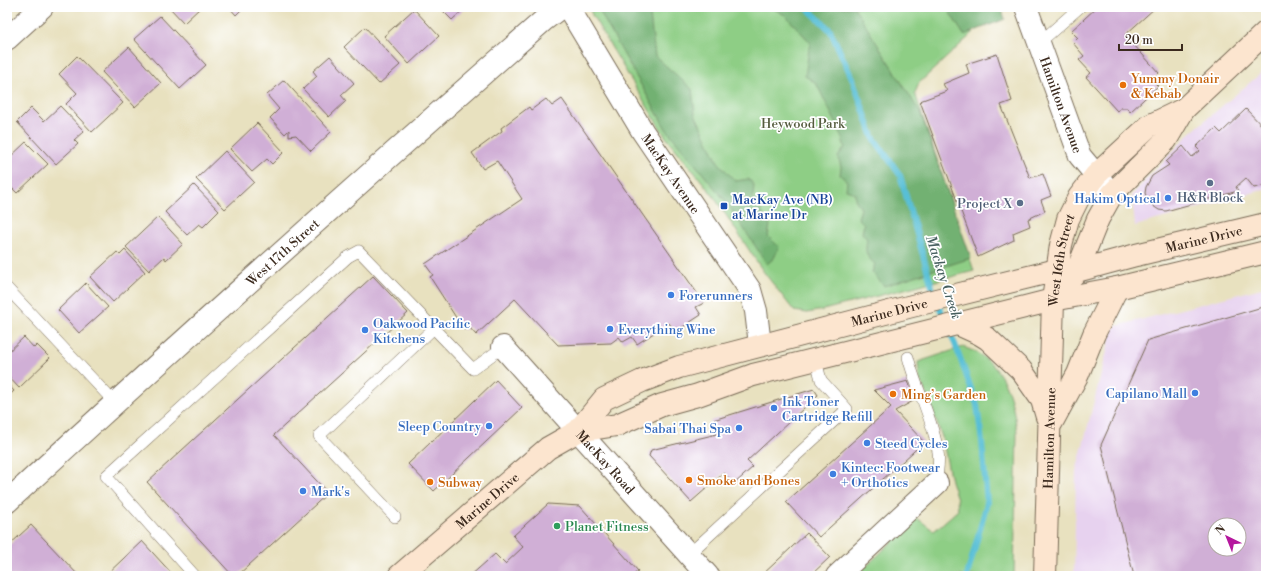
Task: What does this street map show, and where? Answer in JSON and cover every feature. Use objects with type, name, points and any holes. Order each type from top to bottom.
[{"type":"main road","name":"West 16th Street","points":[[1053,300],[1067,270],[1112,194],[1166,140],[1184,109],[1266,32]]},
{"type":"main road","name":"West 16th Street","points":[[1067,270],[1068,219],[1079,197],[1096,176],[1149,126],[1184,109]]},
{"type":"main road","name":"Marine Drive","points":[[578,431],[604,399],[679,367],[953,296],[1266,224]]},
{"type":"main road","name":"Marine Drive","points":[[399,576],[548,448],[578,431],[617,425],[662,406],[753,375],[1053,300],[1117,288],[1266,252]]},
{"type":"main road","points":[[1050,428],[1078,374],[1094,334],[1117,288]]},
{"type":"main road","name":"Hamilton Avenue","points":[[1045,576],[1053,300]]},
{"type":"main road","points":[[958,324],[988,339],[1021,370],[1042,400],[1050,428]]},
{"type":"street","points":[[7,39],[42,7]]},
{"type":"street","name":"West 17th Street","points":[[7,502],[336,203],[544,20],[561,7]]},
{"type":"street","name":"MacKay Avenue","points":[[568,7],[643,132],[750,290],[756,311],[760,345]]},
{"type":"street","name":"Hamilton Avenue","points":[[1026,7],[1080,156],[1112,194]]},
{"type":"street","name":"MacKay Road","points":[[503,347],[708,576]]},
{"type":"street","points":[[837,576],[937,483]]},
{"type":"lane","points":[[1039,43],[1080,7]]},
{"type":"lane","points":[[195,576],[106,476],[348,257],[359,251],[473,368],[503,347]]},
{"type":"lane","points":[[7,288],[115,403]]},
{"type":"lane","points":[[394,517],[318,436],[434,328]]},
{"type":"lane","points":[[908,357],[913,377],[931,422],[938,453],[937,483]]},
{"type":"lane","points":[[688,555],[847,409],[821,380],[816,360]]},
{"type":"shaded area","points":[[1266,69],[1266,189],[1135,226],[1132,195],[1188,135]]},
{"type":"shaded area","name":"Capilano Mall","points":[[1266,287],[1266,576],[1074,576],[1076,472],[1113,327]]},
{"type":"green space","name":"Heywood Park","points":[[589,7],[1001,7],[919,83],[915,93],[974,271],[823,310],[807,313],[794,311],[763,271],[712,194],[665,136],[592,15]]},
{"type":"green space","points":[[597,7],[649,7],[655,56],[692,89],[695,114],[718,162],[735,181],[749,179],[754,185],[753,199],[760,205],[762,213],[770,225],[768,236],[779,247],[774,258],[767,264],[727,203],[666,129]]},
{"type":"green space","points":[[770,7],[854,7],[920,112],[971,258],[884,286],[872,272],[875,264],[869,259],[866,253],[867,239],[862,233],[864,224],[858,218],[861,209],[855,199],[855,193],[846,190],[847,181],[840,175],[841,167],[838,157],[845,147],[837,125],[816,83],[805,76],[810,42],[785,15]]},
{"type":"green space","points":[[946,7],[1001,7],[1005,19],[964,35]]},
{"type":"green space","points":[[963,347],[988,360],[996,370],[1003,380],[1008,392],[1015,418],[1017,432],[1014,576],[856,576],[917,518],[934,531],[958,510],[957,499],[951,481],[942,437],[928,397],[919,378],[918,362]]},
{"type":"building","points":[[169,7],[201,7],[184,23]]},
{"type":"building","points":[[229,7],[244,7],[236,15]]},
{"type":"building","points":[[439,7],[466,7],[452,20]]},
{"type":"building","points":[[1097,7],[1156,7],[1125,35],[1159,73],[1155,77],[1155,83],[1158,86],[1130,112],[1127,108],[1121,108],[1117,111],[1086,77],[1091,73],[1079,60],[1084,56],[1073,43],[1078,38],[1071,31]]},
{"type":"building","points":[[414,9],[439,36],[409,64],[384,36]]},
{"type":"building","points":[[160,16],[206,65],[180,89],[134,39]]},
{"type":"building","points":[[365,27],[400,65],[379,84],[344,47]]},
{"type":"building","points":[[129,47],[161,83],[135,107],[102,72]]},
{"type":"building","points":[[997,54],[1012,101],[1001,105],[1030,178],[1043,174],[1051,196],[1041,200],[1045,211],[1028,219],[1030,226],[1013,233],[1014,240],[978,257],[920,101],[947,91],[943,84],[969,73],[966,64]]},
{"type":"building","points":[[77,56],[123,103],[92,132],[66,104],[77,93],[59,74]]},
{"type":"building","points":[[330,56],[354,83],[341,95],[346,101],[329,117],[303,89],[317,76],[313,71]]},
{"type":"building","points":[[284,80],[331,132],[311,151],[296,135],[289,136],[289,130],[285,134],[270,118],[279,109],[267,95]]},
{"type":"building","points":[[546,99],[552,106],[562,99],[704,303],[696,307],[701,315],[675,332],[669,323],[637,344],[632,337],[623,342],[619,337],[611,343],[558,345],[515,299],[476,335],[469,327],[464,330],[430,277],[433,275],[425,264],[522,199],[497,161],[483,169],[472,153],[502,131],[501,128],[529,107],[531,110]]},
{"type":"building","points":[[60,106],[84,131],[74,140],[78,144],[56,164],[17,122],[31,108],[44,121]]},
{"type":"building","points":[[1246,109],[1266,130],[1266,185],[1254,188],[1246,178],[1236,187],[1238,191],[1166,211],[1159,210],[1148,201],[1145,193],[1146,187],[1152,176],[1169,165],[1166,162],[1183,146],[1192,157],[1200,151],[1196,147],[1216,128],[1221,133]]},
{"type":"building","points":[[257,123],[284,152],[272,164],[267,159],[252,172],[230,149]]},
{"type":"building","points":[[26,142],[48,164],[17,193],[7,183],[7,160]]},
{"type":"building","points":[[225,151],[254,182],[225,209],[196,179]]},
{"type":"building","points":[[194,185],[219,211],[203,227],[199,224],[187,235],[165,212]]},
{"type":"building","points":[[158,217],[183,244],[166,260],[164,257],[149,271],[126,247]]},
{"type":"building","points":[[125,250],[145,272],[113,302],[90,277],[117,252],[120,255]]},
{"type":"building","points":[[373,276],[408,313],[274,435],[328,493],[237,576],[233,576],[147,482]]},
{"type":"building","points":[[86,283],[108,307],[79,333],[58,310]]},
{"type":"building","name":"Capilano Mall","points":[[1266,306],[1266,576],[1134,576],[1101,445],[1148,340]]},
{"type":"building","points":[[24,337],[34,348],[37,345],[50,358],[19,388],[7,375],[7,353]]},
{"type":"building","points":[[496,380],[522,408],[434,491],[408,464]]},
{"type":"building","points":[[908,381],[915,400],[895,411],[924,442],[819,537],[786,502],[891,407],[874,390]]},
{"type":"building","points":[[7,383],[14,391],[7,397]]},
{"type":"building","points":[[814,389],[818,395],[747,461],[753,467],[734,484],[724,473],[691,502],[649,456],[651,450],[721,433],[710,421]]},
{"type":"building","points":[[548,504],[580,506],[638,571],[632,576],[470,576],[495,554],[505,564],[523,547],[513,536]]},
{"type":"building","points":[[31,525],[79,576],[7,576],[7,547]]},
{"type":"building","points":[[807,533],[830,557],[810,576],[761,576]]},
{"type":"building","points":[[142,541],[174,576],[105,576]]},
{"type":"waterway","name":"Mackay Creek","points":[[806,7],[830,30],[852,78],[873,137],[900,175],[934,294],[942,313],[942,317],[955,344],[977,405],[982,442],[987,503],[967,576]]},
{"type":"place","name":"Yummy Donair & Kebab","points":[[1123,85]]},
{"type":"place","name":"H&R Block","points":[[1210,183]]},
{"type":"place","name":"Hakim Optical","points":[[1168,198]]},
{"type":"place","name":"Project X","points":[[1020,203]]},
{"type":"place","name":"MacKay Ave (NB) at Marine Dr","points":[[724,206]]},
{"type":"place","name":"Forerunners","points":[[671,295]]},
{"type":"place","name":"Everything Wine","points":[[610,329]]},
{"type":"place","name":"Oakwood Pacific Kitchens","points":[[365,330]]},
{"type":"place","name":"Capilano Mall","points":[[1195,393]]},
{"type":"place","name":"Ming’s Garden","points":[[893,394]]},
{"type":"place","name":"Ink Toner Cartridge Refill","points":[[774,408]]},
{"type":"place","name":"Sleep Country","points":[[489,426]]},
{"type":"place","name":"Sabai Thai Spa","points":[[739,428]]},
{"type":"place","name":"Steed Cycles","points":[[867,443]]},
{"type":"place","name":"Kintec: Footwear + Orthotics","points":[[833,474]]},
{"type":"place","name":"Smoke and Bones","points":[[689,480]]},
{"type":"place","name":"Subway","points":[[430,482]]},
{"type":"place","name":"Mark's","points":[[303,491]]},
{"type":"place","name":"Planet Fitness","points":[[557,526]]}]
